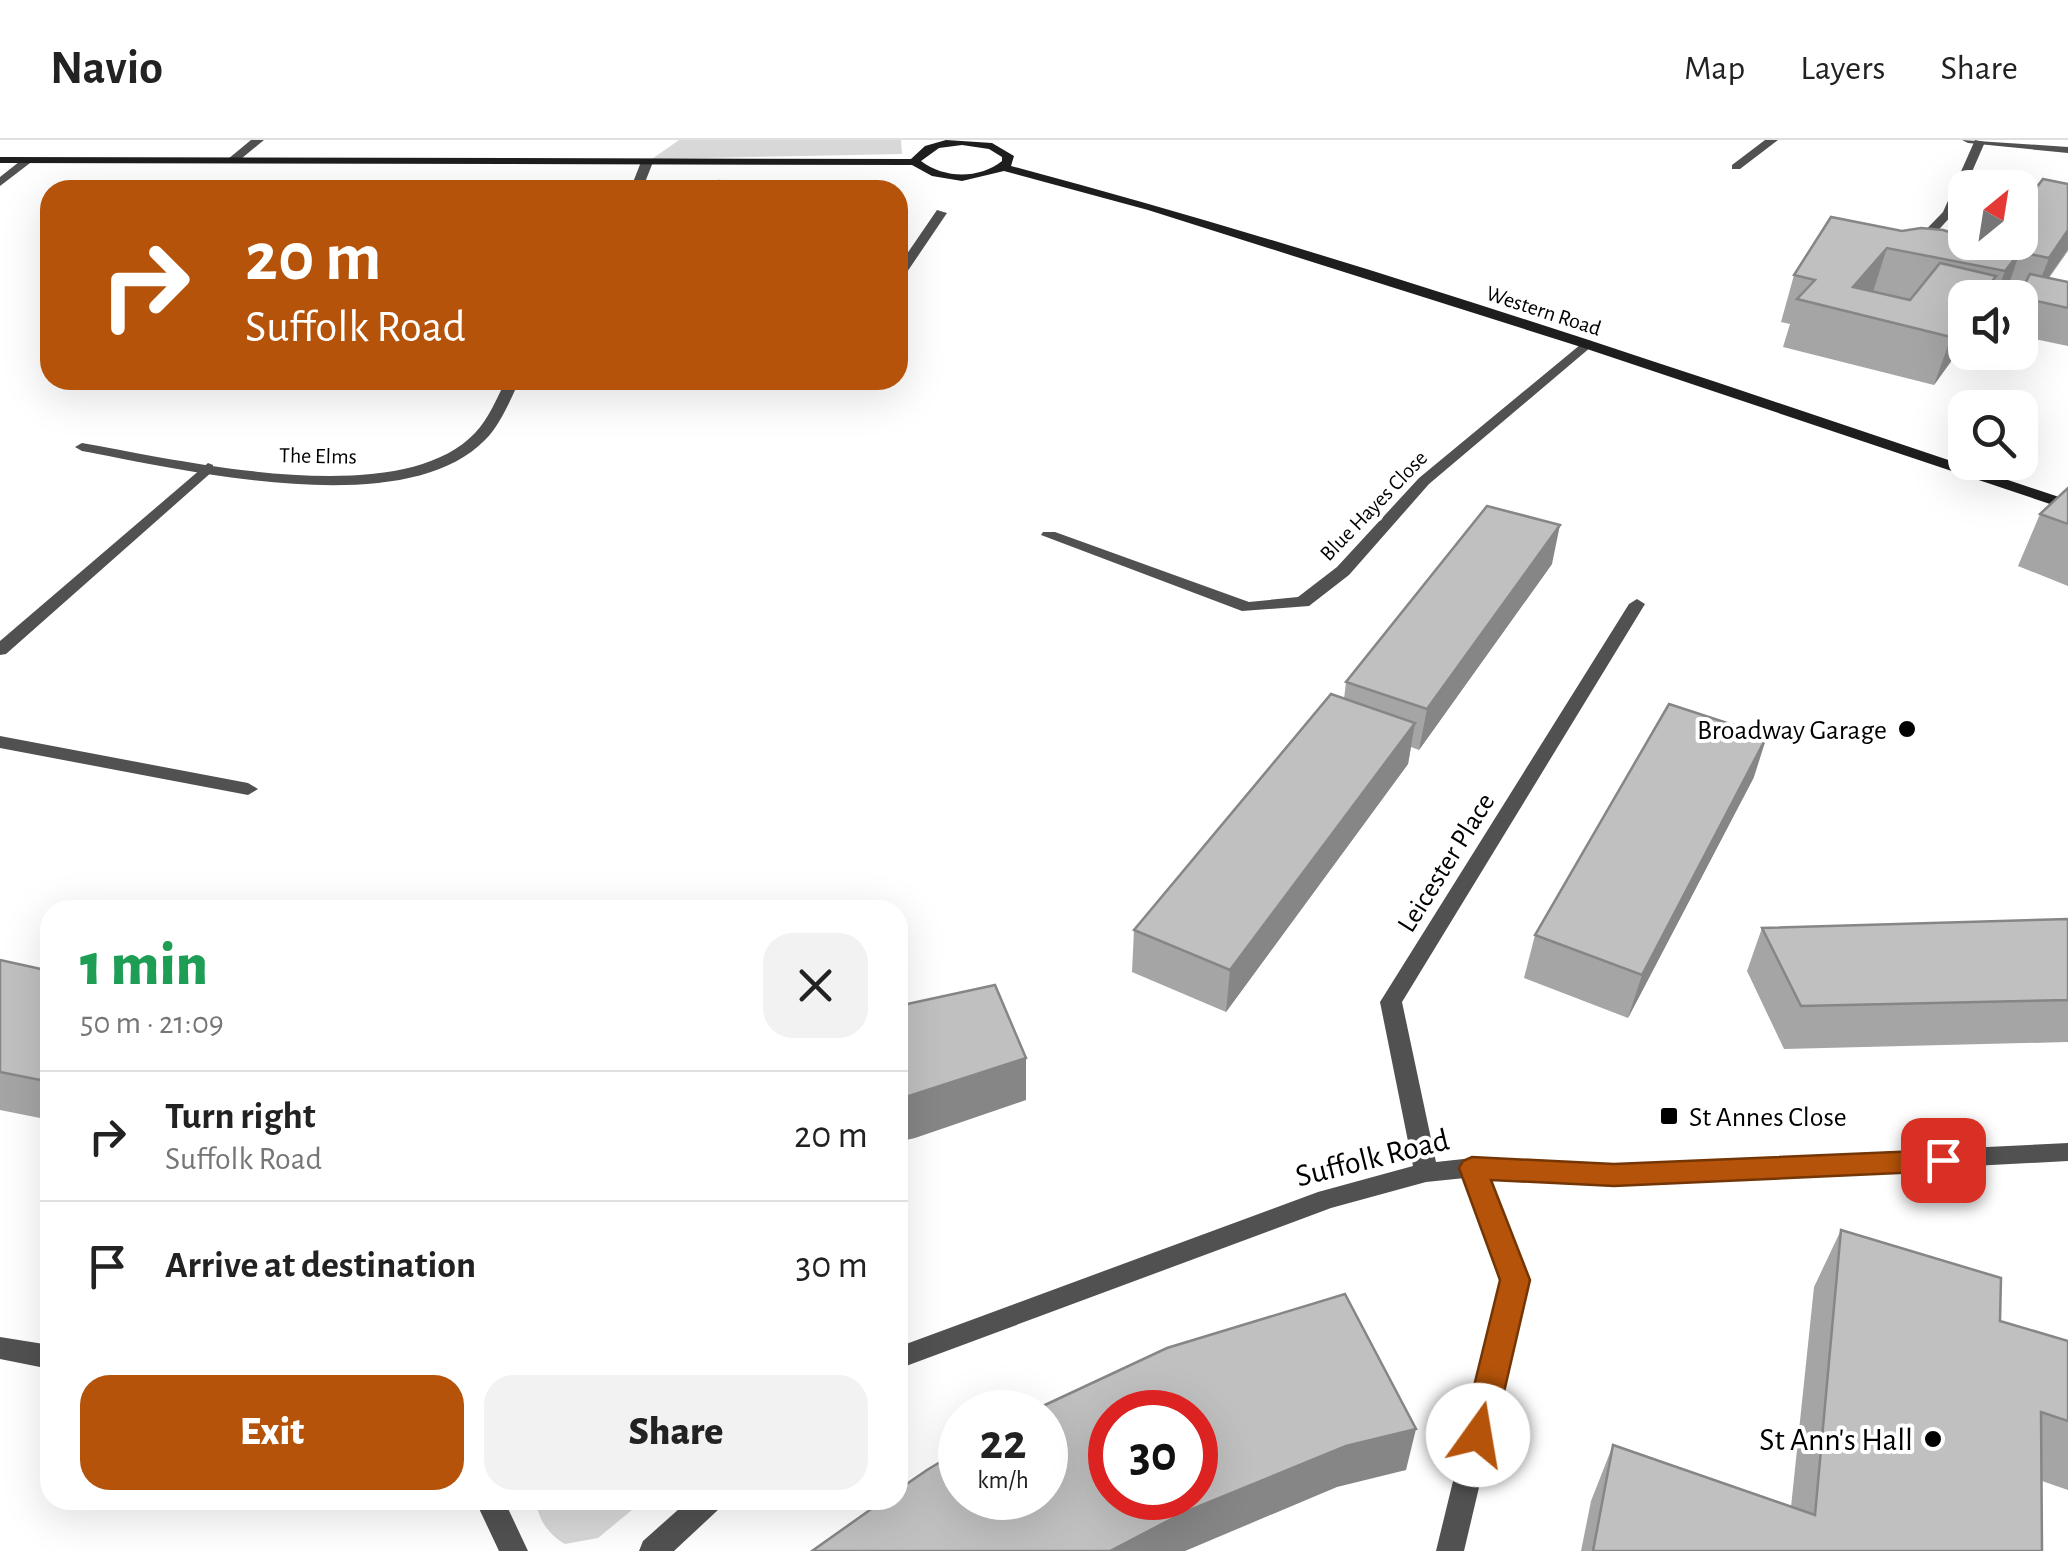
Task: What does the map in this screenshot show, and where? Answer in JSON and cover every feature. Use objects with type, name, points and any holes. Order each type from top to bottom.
[{"type":"main road","points":[[0,160],[915,162],[924,170],[946,176],[979,175],[1003,168],[1008,156],[992,146],[944,142],[922,151],[915,162]]},
{"type":"main road","name":"Western Road","points":[[1003,168],[1152,207],[1586,344],[2068,505]]},
{"type":"street","points":[[232,160],[258,140]]},
{"type":"street","points":[[1736,167],[1772,140]]},
{"type":"street","points":[[1901,262],[1948,214],[1973,141],[2068,150]]},
{"type":"street","points":[[0,183],[28,160]]},
{"type":"street","points":[[640,180],[647,162]]},
{"type":"street","points":[[908,261],[941,213]]},
{"type":"street","name":"Blue Hayes Close","points":[[1049,535],[1248,608],[1303,602],[1343,570],[1424,481],[1586,344]]},
{"type":"street","name":"The Elms","points":[[82,447],[208,468],[321,481],[381,477],[416,470],[452,456],[477,439],[507,390]]},
{"type":"street","points":[[0,650],[208,468]]},
{"type":"street","name":"Leicester Place","points":[[1426,1172],[1391,1002],[1636,604]]},
{"type":"street","points":[[0,742],[248,789]]},
{"type":"street","name":"Suffolk Road","points":[[908,1354],[1326,1198],[1426,1172],[1472,1168],[1614,1175],[2068,1152]]},
{"type":"street","points":[[1450,1551],[1515,1280],[1472,1168]]},
{"type":"street","points":[[0,1348],[40,1355]]},
{"type":"street","points":[[494,1510],[514,1551]]},
{"type":"street","points":[[653,1551],[697,1510]]},
{"type":"shaded area","points":[[679,140],[901,140],[902,154],[652,159]]},
{"type":"shaded area","points":[[539,1510],[632,1510],[598,1538],[565,1544],[545,1526]]},
{"type":"building","points":[[2043,179],[2068,184],[2068,230],[2049,258],[2038,256],[2038,186]]},
{"type":"building","points":[[1831,217],[1902,231],[1948,232],[1948,260],[1887,248],[1853,287],[1910,300],[1940,263],[1996,276],[1993,280],[1948,280],[1948,336],[1797,299],[1815,280],[1794,275]]},
{"type":"building","points":[[1949,260],[2014,260],[2005,271]]},
{"type":"building","points":[[2030,274],[2068,282],[2068,308],[2038,301],[2038,280],[2027,280]]},
{"type":"building","points":[[2068,488],[2068,524],[2040,514]]},
{"type":"building","points":[[1487,506],[1560,525],[1427,709],[1346,682]]},
{"type":"building","points":[[1331,694],[1415,723],[1230,970],[1134,930]]},
{"type":"building","points":[[1669,704],[1767,736],[1642,975],[1535,935]]},
{"type":"building","points":[[2068,919],[2068,1000],[1801,1006],[1762,928]]},
{"type":"building","points":[[0,960],[40,969],[40,1080],[0,1072]]},
{"type":"building","points":[[995,985],[1026,1058],[908,1096],[908,1004]]},
{"type":"building","points":[[1841,1230],[2001,1278],[2000,1321],[2068,1341],[2068,1421],[2041,1412],[2042,1551],[1593,1551],[1613,1445],[1815,1515]]},
{"type":"building","points":[[1345,1294],[1416,1429],[1346,1446],[1218,1498],[1218,1390],[1088,1390],[1088,1520],[1170,1520],[1110,1551],[812,1551],[870,1510],[908,1510],[908,1483],[938,1463],[938,1520],[1068,1520],[1068,1394],[1167,1348]]},
{"type":"place","name":"Broadway Garage","points":[[1907,729]]},
{"type":"place","name":"St Annes Close","points":[[1669,1116]]},
{"type":"place","name":"St Ann's Hall","points":[[1933,1439]]},
{"type":"route","points":[[1478,1435],[1515,1280],[1472,1168],[1614,1175],[1943,1160]]}]
